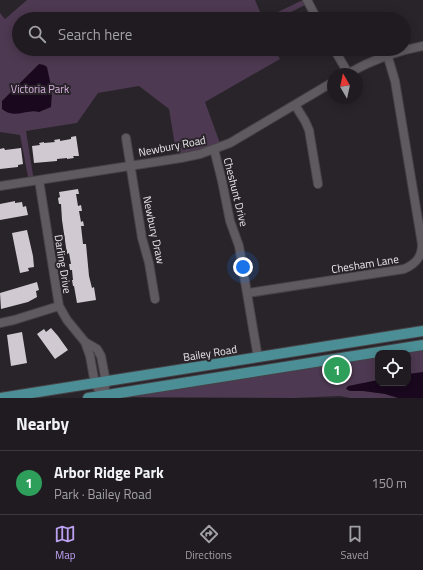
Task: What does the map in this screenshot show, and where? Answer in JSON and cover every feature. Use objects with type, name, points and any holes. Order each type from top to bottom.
[{"type":"main road","name":"Bailey Road","points":[[0,398],[423,331]]},
{"type":"main road","points":[[88,398],[423,346]]},
{"type":"street","points":[[307,0],[313,12]]},
{"type":"street","points":[[411,48],[423,46]]},
{"type":"street","points":[[338,56],[345,68]]},
{"type":"street","points":[[358,68],[382,56]]},
{"type":"street","name":"Chesham Lane","points":[[248,293],[404,269],[415,263],[419,258],[422,251],[422,244],[395,80],[388,56]]},
{"type":"street","name":"Newbury Road","points":[[0,186],[181,158],[214,149],[240,137],[327,86]]},
{"type":"street","points":[[295,105],[309,130],[318,184]]},
{"type":"street","name":"Newbury Draw","points":[[126,138],[142,238],[149,263],[155,299]]},
{"type":"street","name":"Cheshunt Drive","points":[[214,149],[230,221],[239,246],[258,358]]},
{"type":"street","name":"Darling Drive","points":[[39,180],[60,306],[67,320],[85,342],[90,356],[95,384],[103,396]]},
{"type":"street","points":[[0,323],[60,306]]},
{"type":"street","name":"Darling Drive","points":[[85,342],[100,352],[106,382],[103,396]]},
{"type":"green space","name":"Victoria Park","points":[[27,0],[255,0],[260,12],[13,12]]},
{"type":"green space","points":[[303,0],[307,0],[309,3],[291,12],[278,12]]},
{"type":"green space","name":"Victoria Park","points":[[0,13],[5,19],[12,13],[12,56],[278,56],[280,59],[205,102],[221,146],[177,158],[169,109],[139,86],[98,93],[77,123],[26,131],[34,181],[29,182],[20,135],[0,132]]},
{"type":"green space","points":[[423,350],[423,398],[350,398],[340,396],[294,398],[124,397],[375,357],[375,386],[411,386],[411,352]]},
{"type":"shaded area","points":[[39,64],[47,67],[52,91],[51,107],[39,112],[30,111],[16,114],[12,114],[2,109],[2,101]]},
{"type":"shaded area","points":[[423,372],[423,398],[398,398],[385,394],[350,391],[346,389],[348,386],[375,381],[375,386],[411,386],[411,374]]},
{"type":"building","points":[[76,136],[79,156],[73,156],[74,158],[67,159],[57,159],[57,161],[34,163],[32,146],[40,145],[39,143],[44,142],[55,142],[54,140],[60,139],[60,141],[71,139],[71,137]]},
{"type":"building","points":[[4,148],[5,150],[21,148],[23,164],[18,165],[18,167],[0,169],[0,149]]},
{"type":"building","points":[[78,189],[79,194],[76,194],[78,206],[81,205],[82,211],[79,211],[81,222],[83,221],[84,226],[81,226],[83,244],[86,244],[89,276],[92,288],[94,287],[96,300],[77,303],[72,280],[72,270],[70,270],[69,264],[71,264],[69,253],[67,254],[61,204],[59,204],[58,198],[60,197],[59,192]]},
{"type":"building","points":[[15,201],[15,203],[22,202],[23,207],[26,206],[28,215],[0,220],[0,204]]},
{"type":"building","points":[[27,230],[34,267],[28,268],[29,271],[20,273],[12,233]]},
{"type":"building","points":[[37,282],[39,290],[36,291],[37,297],[28,302],[1,309],[0,293]]},
{"type":"building","points":[[51,328],[68,350],[55,359],[37,334],[44,329],[46,332]]},
{"type":"building","points":[[22,332],[27,363],[11,366],[7,335]]},
{"type":"place","name":"Arbor Ridge Park","points":[[337,370]]}]
